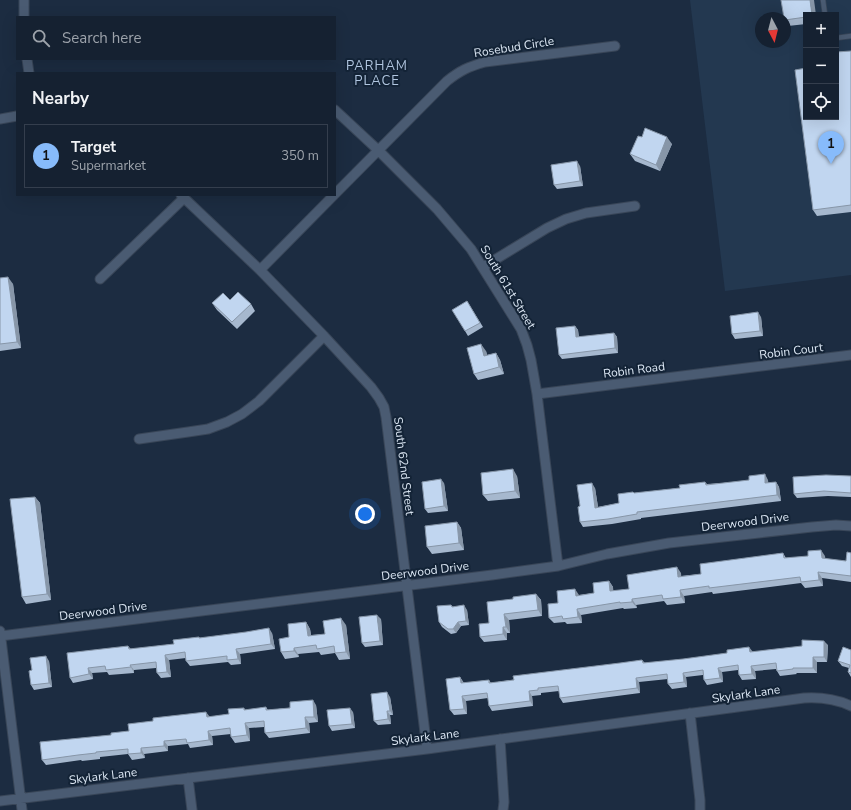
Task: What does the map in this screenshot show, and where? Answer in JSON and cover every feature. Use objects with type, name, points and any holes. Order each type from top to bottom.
[{"type":"street","points":[[24,0],[24,16]]},
{"type":"street","name":"Rosebud Circle","points":[[336,194],[447,81],[469,67],[485,62],[615,46]]},
{"type":"street","points":[[27,60],[29,72]]},
{"type":"street","name":"South 61st Street","points":[[336,111],[378,150],[437,209],[471,249],[521,330],[531,360],[537,394],[558,566]]},
{"type":"street","points":[[0,119],[16,116]]},
{"type":"street","name":"Rosebud Circle","points":[[260,270],[334,196]]},
{"type":"street","points":[[100,279],[182,197]]},
{"type":"street","name":"South 62nd Street","points":[[182,197],[260,270],[324,336],[371,387],[384,407],[427,749]]},
{"type":"street","points":[[483,268],[547,228],[566,219],[586,213],[635,206]]},
{"type":"street","points":[[139,439],[208,428],[227,422],[242,414],[259,401],[324,336]]},
{"type":"street","name":"Robin Court","points":[[734,370],[851,355]]},
{"type":"street","name":"Robin Road","points":[[537,394],[734,370]]},
{"type":"street","name":"Deerwood Drive","points":[[0,634],[492,575],[558,566],[607,554],[669,543],[812,527],[836,525],[851,526]]},
{"type":"street","points":[[0,634],[22,810]]},
{"type":"street","name":"Skylark Lane","points":[[0,801],[427,749],[804,698],[828,699],[851,706]]},
{"type":"street","points":[[690,713],[700,810]]},
{"type":"street","points":[[500,739],[504,802],[502,810]]},
{"type":"street","points":[[188,778],[192,810]]},
{"type":"lane","points":[[823,0],[825,12]]},
{"type":"lane","points":[[839,38],[851,36]]},
{"type":"shaded area","points":[[690,0],[851,0],[851,275],[725,291]]},
{"type":"building","points":[[781,0],[810,0],[812,12],[803,12],[803,17],[791,19],[791,12],[783,12]]},
{"type":"building","points":[[851,51],[851,205],[813,210],[795,70],[803,69],[803,120],[839,120],[839,52]]},
{"type":"building","points":[[645,128],[667,137],[656,165],[630,154],[638,136],[642,137]]},
{"type":"building","points":[[577,161],[580,181],[554,185],[551,165]]},
{"type":"building","points":[[8,277],[17,342],[0,344],[0,278]]},
{"type":"building","points":[[238,292],[251,304],[232,322],[212,303],[223,293],[230,300]]},
{"type":"building","points":[[467,301],[480,323],[465,331],[452,310]]},
{"type":"building","points":[[758,312],[760,331],[732,334],[730,316]]},
{"type":"building","points":[[575,326],[576,337],[614,333],[615,348],[559,355],[556,328]]},
{"type":"building","points":[[481,344],[484,356],[496,353],[499,367],[474,374],[467,348]]},
{"type":"building","points":[[513,469],[515,491],[483,495],[481,473]]},
{"type":"building","points":[[765,474],[765,483],[776,482],[777,495],[637,512],[637,514],[580,522],[578,507],[580,506],[577,485],[592,483],[595,508],[619,503],[618,494],[680,488],[679,485],[705,482],[706,485],[749,480],[749,476]]},
{"type":"building","points":[[826,475],[851,476],[851,493],[824,491],[794,494],[793,477]]},
{"type":"building","points":[[441,479],[444,506],[425,509],[422,482]]},
{"type":"building","points":[[35,497],[47,594],[22,597],[10,499]]},
{"type":"building","points":[[457,522],[459,543],[427,547],[425,526]]},
{"type":"building","points":[[821,550],[822,558],[846,561],[847,552],[851,553],[851,576],[818,572],[819,580],[801,582],[800,577],[680,590],[681,597],[663,599],[662,595],[632,599],[632,602],[620,602],[577,609],[578,617],[563,619],[562,616],[549,618],[548,604],[558,603],[557,591],[575,589],[576,596],[594,593],[593,583],[609,581],[610,591],[629,589],[627,575],[677,567],[678,577],[701,574],[700,564],[783,553],[784,558],[808,556],[808,551]]},
{"type":"building","points":[[536,594],[538,610],[504,614],[506,627],[503,627],[503,634],[480,637],[479,624],[489,623],[487,602],[513,599],[513,597]]},
{"type":"building","points":[[451,605],[452,607],[464,605],[466,621],[458,622],[453,629],[448,629],[439,622],[437,606]]},
{"type":"building","points":[[377,615],[380,641],[362,643],[359,617]]},
{"type":"building","points":[[341,618],[346,652],[335,653],[334,646],[317,649],[316,645],[294,648],[294,651],[281,652],[279,639],[289,637],[288,624],[306,622],[308,636],[325,634],[323,621]]},
{"type":"building","points":[[269,628],[271,644],[236,649],[238,659],[227,660],[227,656],[186,661],[185,652],[165,655],[167,672],[157,673],[156,662],[106,670],[105,666],[88,668],[89,674],[70,678],[67,653],[128,646],[129,649],[174,644],[173,640],[199,638]]},
{"type":"building","points":[[802,640],[824,641],[824,657],[813,657],[813,668],[793,668],[777,671],[776,663],[751,666],[752,674],[739,675],[738,665],[718,668],[720,678],[704,680],[703,670],[683,673],[684,682],[668,684],[667,674],[636,678],[637,688],[560,698],[558,686],[538,688],[538,690],[529,691],[530,701],[489,706],[487,693],[462,696],[464,709],[450,710],[446,679],[460,677],[461,683],[489,680],[489,683],[514,680],[513,676],[642,660],[643,663],[683,659],[727,653],[727,650],[749,647],[750,652],[802,646]]},
{"type":"building","points":[[843,647],[851,650],[851,673],[848,672],[850,665],[838,661]]},
{"type":"building","points":[[46,656],[49,683],[31,685],[29,671],[32,670],[30,658]]},
{"type":"building","points":[[387,692],[390,711],[387,711],[388,719],[374,721],[371,694]]},
{"type":"building","points":[[313,700],[314,717],[305,717],[306,728],[265,733],[264,721],[245,723],[247,735],[231,737],[230,728],[208,731],[209,740],[187,743],[186,739],[164,741],[164,746],[141,748],[141,753],[128,754],[128,749],[42,760],[40,742],[111,735],[111,733],[129,731],[128,724],[153,721],[153,718],[206,712],[207,717],[229,714],[228,709],[244,708],[244,710],[266,707],[266,710],[290,708],[290,702]]},
{"type":"building","points":[[350,708],[352,724],[329,726],[327,710]]},
{"type":"place","name":"Target","points":[[831,164]]},
{"type":"district","name":"PARHAM PLACE","points":[[377,74]]}]
